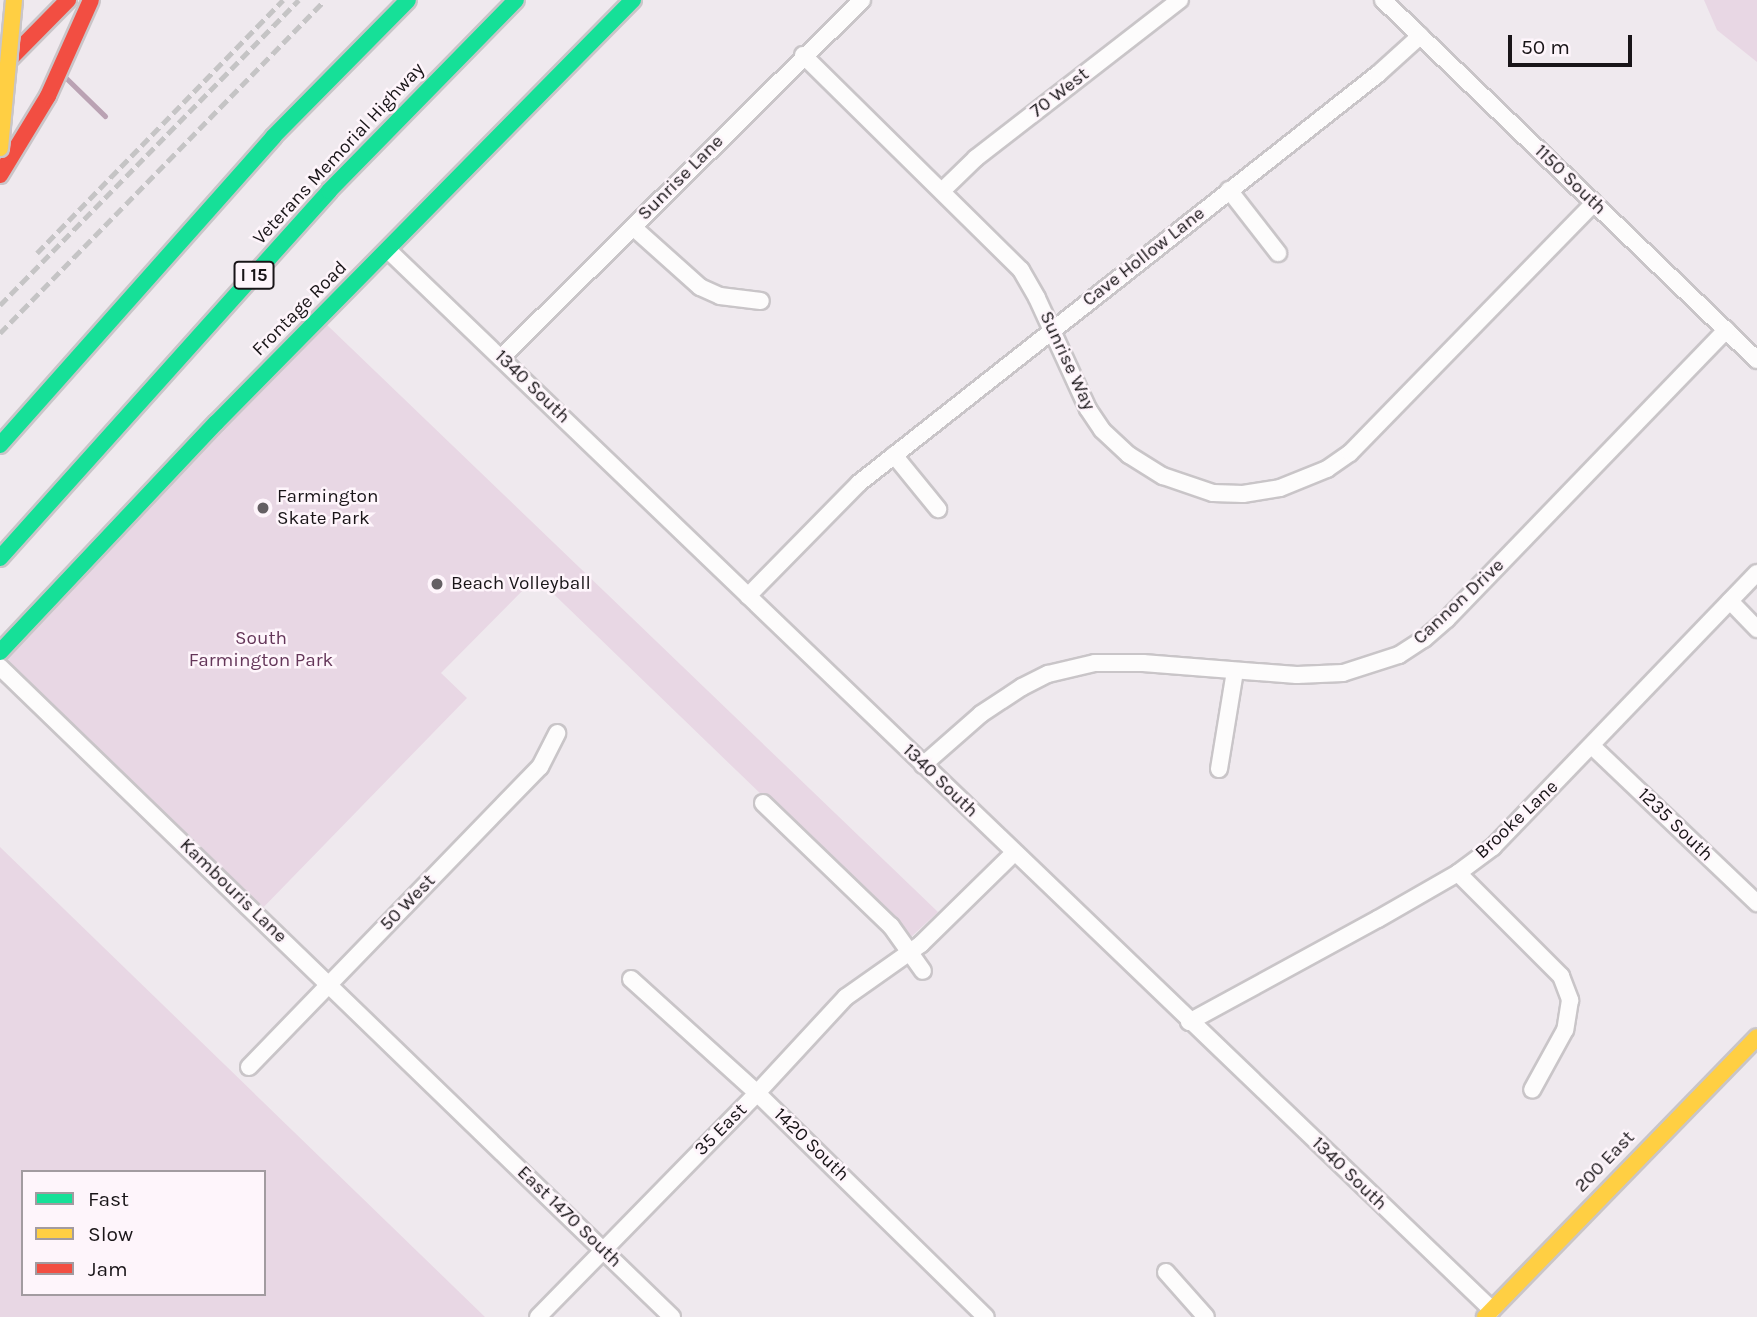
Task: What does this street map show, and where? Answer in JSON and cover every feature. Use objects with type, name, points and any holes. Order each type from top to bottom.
[{"type":"main road","points":[[0,148],[14,0]]},
{"type":"main road","points":[[0,69],[68,0]]},
{"type":"main road","points":[[0,175],[68,58],[91,0]]},
{"type":"main road","points":[[0,445],[273,137],[408,0]]},
{"type":"main road","name":"Veterans Memorial Highway","points":[[0,558],[329,191],[516,0]]},
{"type":"main road","name":"Frontage Road","points":[[0,652],[216,423],[389,251],[633,0]]},
{"type":"main road","name":"200 East","points":[[1488,1313],[1757,1037]]},
{"type":"street","name":"Sunrise Lane","points":[[502,357],[803,55],[862,0]]},
{"type":"street","name":"70 West","points":[[943,190],[976,159],[1180,0]]},
{"type":"street","name":"1150 South","points":[[1383,0],[1757,360]]},
{"type":"street","name":"Cave Hollow Lane","points":[[748,596],[859,483],[1378,74],[1420,36]]},
{"type":"street","name":"Sunrise Way","points":[[803,55],[943,190],[1021,271],[1037,298],[1088,409],[1102,430],[1129,455],[1163,476],[1213,493],[1243,494],[1280,488],[1327,469],[1350,453],[1594,203]]},
{"type":"street","points":[[1229,190],[1278,253]]},
{"type":"street","points":[[633,227],[700,287],[720,296],[761,301]]},
{"type":"street","name":"1340 South","points":[[389,251],[502,357],[1488,1313]]},
{"type":"street","name":"Cannon Drive","points":[[923,765],[981,714],[1021,687],[1048,674],[1095,663],[1143,663],[1235,671],[1343,673],[1399,655],[1424,639],[1726,330]]},
{"type":"street","points":[[894,455],[938,509]]},
{"type":"street","name":"Brooke Lane","points":[[1189,1022],[1458,873],[1504,837],[1757,573]]},
{"type":"street","points":[[1730,601],[1757,629]]},
{"type":"street","name":"Kambouris Lane","points":[[0,667],[466,1117]]},
{"type":"street","points":[[1219,769],[1235,671]]},
{"type":"street","name":"50 West","points":[[249,1067],[540,767],[557,733]]},
{"type":"street","name":"1235 South","points":[[1592,746],[1757,903]]},
{"type":"street","points":[[763,803],[891,926],[923,971]]},
{"type":"street","name":"35 East","points":[[538,1317],[757,1093],[846,997],[911,951],[1014,853]]},
{"type":"street","points":[[1458,873],[1561,976],[1570,1000],[1565,1030],[1532,1090]]},
{"type":"street","name":"1420 South","points":[[631,979],[757,1093],[986,1317]]},
{"type":"street","name":"East 1470 South","points":[[466,1117],[672,1317]]},
{"type":"street","points":[[1166,1272],[1206,1317]]},
{"type":"green space","points":[[1704,0],[1757,0],[1757,62],[1717,30]]},
{"type":"green space","name":"South Farmington Park","points":[[325,323],[938,912],[910,938],[536,577],[441,673],[467,698],[254,917],[0,661]]},
{"type":"green space","points":[[0,847],[485,1317],[0,1317]]},
{"type":"waterway","points":[[65,77],[105,116]]},
{"type":"railway","points":[[37,253],[283,0]]},
{"type":"railway","points":[[0,305],[299,0]]},
{"type":"railway","points":[[0,333],[325,0]]},
{"type":"traffic: fast","points":[[0,445],[273,137],[408,0]]},
{"type":"traffic: fast","points":[[0,558],[329,191],[516,0]]},
{"type":"traffic: fast","points":[[0,652],[216,423],[633,0]]},
{"type":"traffic: slow","points":[[0,148],[14,0]]},
{"type":"traffic: slow","points":[[1485,1317],[1757,1037]]},
{"type":"traffic: jam","points":[[0,69],[68,0]]},
{"type":"traffic: jam","points":[[0,175],[48,96],[91,0]]},
{"type":"place","name":"Farmington Skate Park","points":[[263,508]]},
{"type":"place","name":"Beach Volleyball","points":[[437,584]]}]
